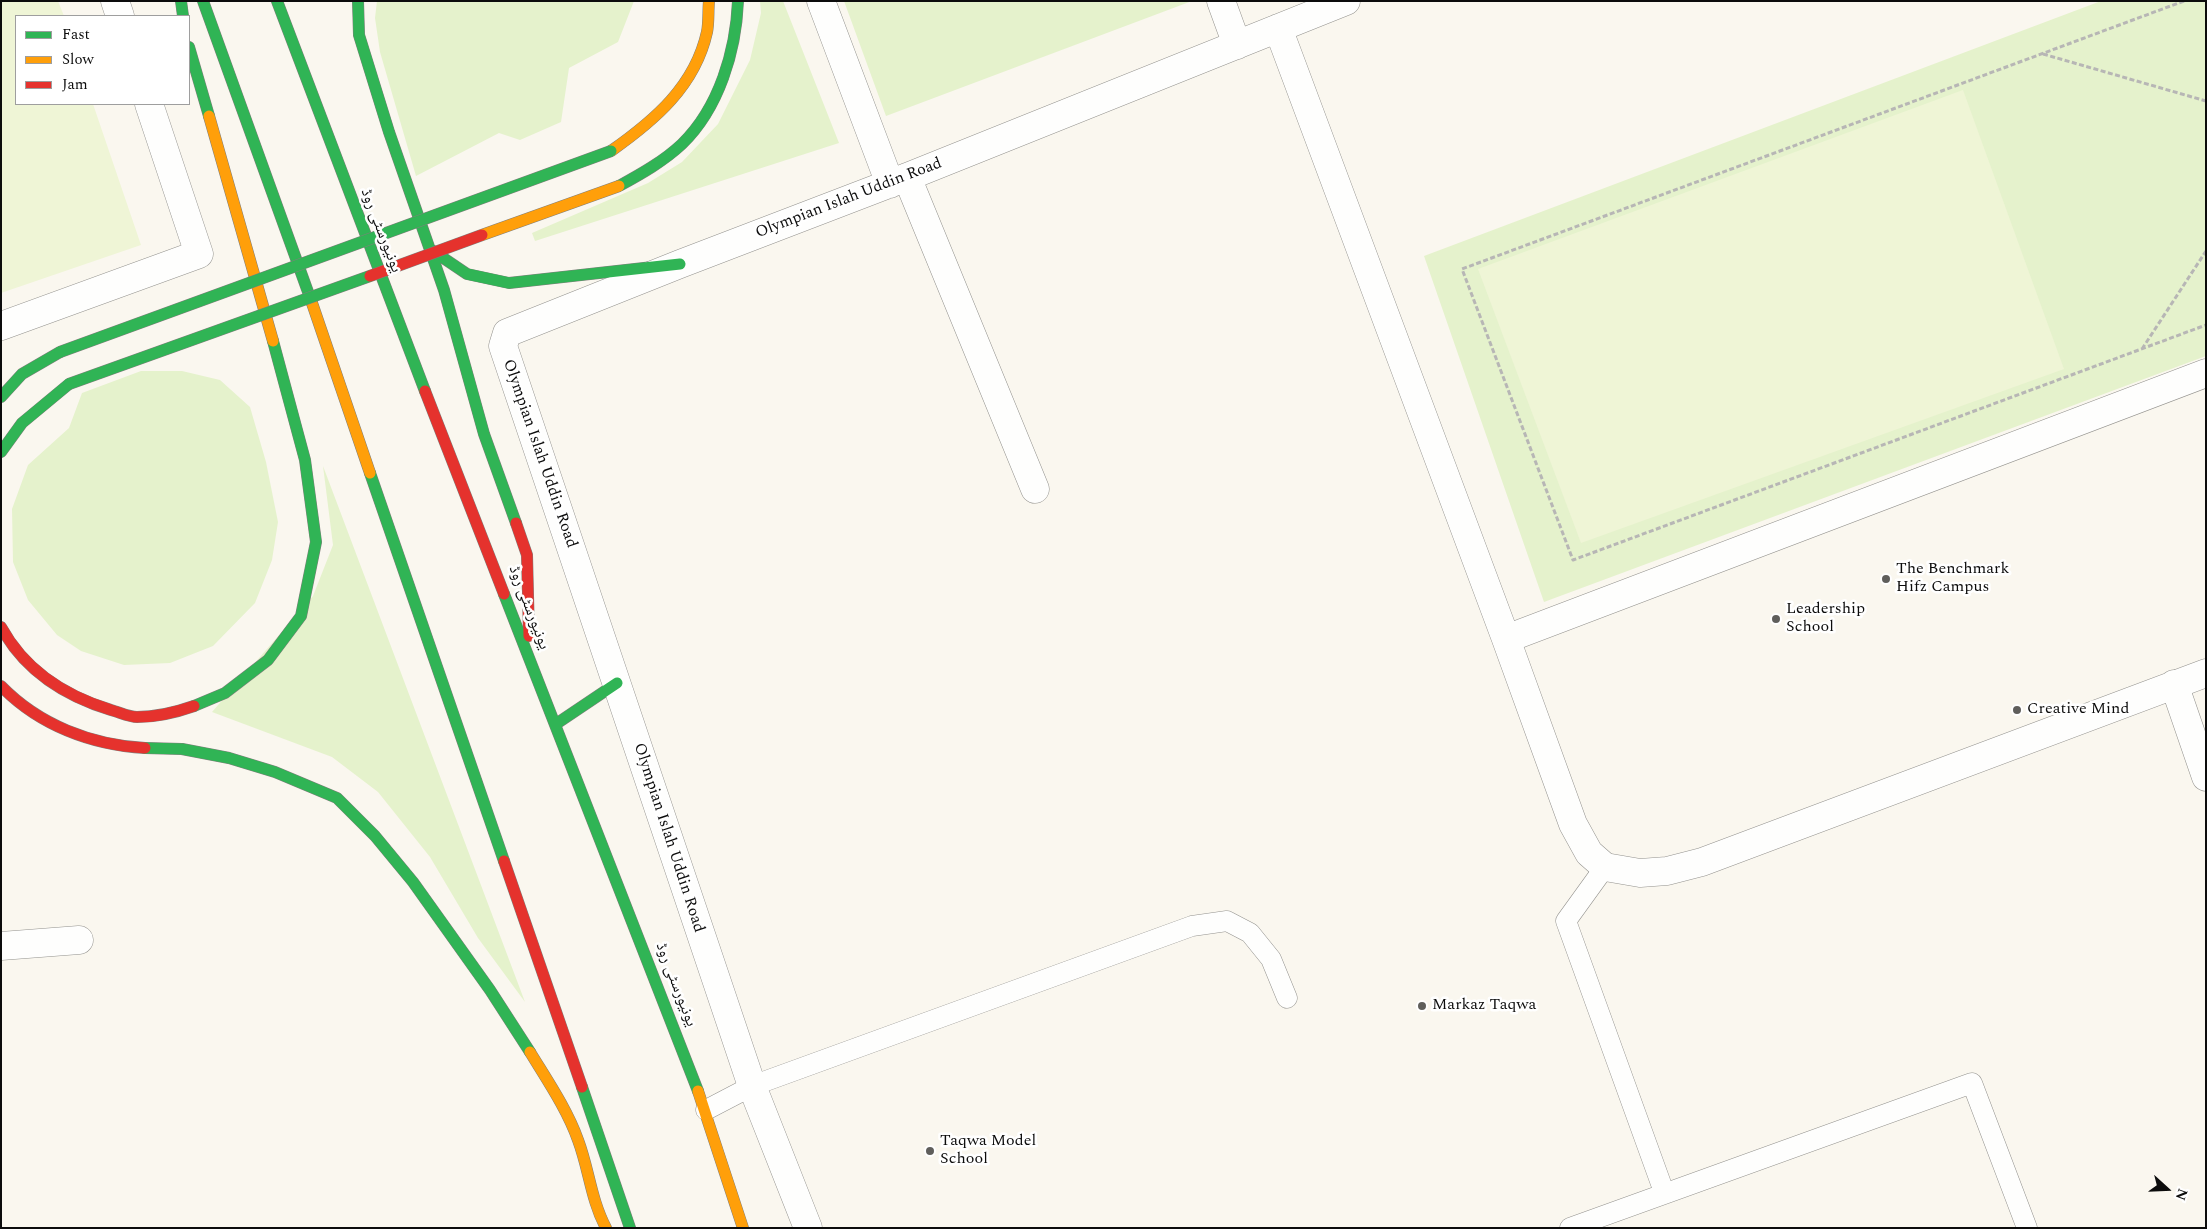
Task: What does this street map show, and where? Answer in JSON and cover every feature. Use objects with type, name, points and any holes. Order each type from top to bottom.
[{"type":"main road","points":[[181,1],[183,15]]},
{"type":"main road","points":[[203,1],[323,335],[630,1228]]},
{"type":"main road","name":"یونیورسٹی روڈ","points":[[277,1],[394,311],[706,1110],[743,1228]]},
{"type":"main road","points":[[358,1],[359,35],[389,132],[444,290],[484,434],[527,555],[529,655]]},
{"type":"main road","points":[[1,397],[22,374],[60,352],[611,151],[648,125],[675,98],[692,74],[707,32],[709,1]]},
{"type":"main road","points":[[1,452],[7,439],[40,405],[69,384],[619,186],[654,167],[691,135],[718,91],[732,46],[738,1]]},
{"type":"main road","points":[[1,627],[7,638],[29,665],[59,689],[88,704],[136,717],[183,710],[225,693],[268,660],[302,616],[316,542],[304,460],[252,263],[190,50]]},
{"type":"main road","points":[[430,249],[467,274],[509,283],[680,264]]},
{"type":"main road","points":[[556,724],[617,683]]},
{"type":"main road","points":[[1,686],[9,696],[43,721],[91,739],[134,747],[183,749],[234,759],[282,774],[334,796],[376,837],[418,888],[486,985],[538,1066],[574,1130],[583,1154],[599,1218],[606,1228]]},
{"type":"street","points":[[115,1],[120,15]]},
{"type":"street","points":[[821,1],[1035,489]]},
{"type":"street","points":[[1221,1],[1237,45]]},
{"type":"street","name":"Olympian Islah Uddin Road","points":[[808,1228],[752,1086],[503,346],[508,333],[680,264],[899,180],[1346,1]]},
{"type":"street","points":[[1278,28],[1573,824],[1589,853],[1605,867],[1640,873],[1667,871],[1702,862],[2206,673]]},
{"type":"street","points":[[1,326],[199,254],[150,105]]},
{"type":"street","points":[[1506,639],[2206,373]]},
{"type":"street","points":[[2174,684],[2206,777]]},
{"type":"street","points":[[1,946],[78,940]]},
{"type":"lane","points":[[1605,867],[1566,921],[1664,1192]]},
{"type":"lane","points":[[706,1110],[752,1086],[1192,926],[1227,921],[1250,933],[1271,958],[1287,998]]},
{"type":"lane","points":[[1570,1228],[1664,1192],[1972,1083],[2027,1228]]},
{"type":"path","points":[[2184,1],[1462,269],[1573,560],[2206,325]]},
{"type":"path","points":[[2044,54],[2206,101]]},
{"type":"path","points":[[2142,349],[2206,251]]},
{"type":"green space","points":[[1,1],[58,1],[64,15],[15,15],[15,105],[93,105],[141,245],[1,293]]},
{"type":"green space","points":[[377,1],[634,1],[618,42],[569,68],[561,122],[520,140],[499,133],[416,176],[380,52],[375,18]]},
{"type":"green space","points":[[760,1],[783,1],[839,143],[535,241],[532,233],[648,183],[682,162],[718,124],[750,60],[761,13]]},
{"type":"green space","points":[[844,1],[1192,1],[886,116]]},
{"type":"green space","points":[[2101,1],[2206,1],[2206,356],[1544,602],[1424,256]]},
{"type":"green space","points":[[1963,90],[2064,369],[1581,543],[1478,269]]},
{"type":"green space","points":[[141,371],[182,371],[220,380],[250,407],[266,462],[278,522],[272,560],[255,603],[213,646],[170,663],[124,665],[81,651],[57,635],[28,600],[13,562],[12,509],[28,465],[69,428],[82,393]]},
{"type":"green space","points":[[323,466],[525,1002],[478,938],[430,857],[378,792],[332,757],[212,712],[313,596],[333,545]]},
{"type":"traffic: fast","points":[[181,1],[183,15]]},
{"type":"traffic: fast","points":[[203,1],[312,303]]},
{"type":"traffic: fast","points":[[277,1],[425,391]]},
{"type":"traffic: fast","points":[[358,1],[359,35],[389,132],[444,290],[484,434],[516,523]]},
{"type":"traffic: fast","points":[[619,186],[668,156],[695,130],[706,114],[723,78],[729,59],[737,20],[738,1]]},
{"type":"traffic: fast","points":[[190,50],[209,116]]},
{"type":"traffic: fast","points":[[60,352],[611,151]]},
{"type":"traffic: fast","points":[[430,249],[467,274],[509,283],[680,264]]},
{"type":"traffic: fast","points":[[69,384],[370,276]]},
{"type":"traffic: fast","points":[[194,706],[225,693],[268,660],[301,616],[316,542],[305,460],[273,341]]},
{"type":"traffic: fast","points":[[1,397],[22,374],[60,352]]},
{"type":"traffic: fast","points":[[1,452],[22,423],[69,384]]},
{"type":"traffic: fast","points":[[370,473],[504,861]]},
{"type":"traffic: fast","points":[[504,594],[698,1091]]},
{"type":"traffic: fast","points":[[556,724],[617,683]]},
{"type":"traffic: fast","points":[[145,748],[182,749],[229,758],[275,772],[337,798],[375,836],[413,882],[490,990],[530,1052]]},
{"type":"traffic: fast","points":[[582,1087],[630,1228]]},
{"type":"traffic: slow","points":[[611,151],[658,114],[683,85],[693,69],[707,32],[709,1]]},
{"type":"traffic: slow","points":[[209,116],[273,341]]},
{"type":"traffic: slow","points":[[482,235],[619,186]]},
{"type":"traffic: slow","points":[[312,303],[370,473]]},
{"type":"traffic: slow","points":[[530,1052],[573,1128],[582,1151],[593,1195],[606,1228]]},
{"type":"traffic: slow","points":[[698,1091],[743,1228]]},
{"type":"traffic: jam","points":[[370,276],[482,235]]},
{"type":"traffic: jam","points":[[425,391],[504,594]]},
{"type":"traffic: jam","points":[[516,523],[527,555],[529,636]]},
{"type":"traffic: jam","points":[[1,627],[11,643],[34,669],[62,689],[94,704],[137,717],[166,714],[194,706]]},
{"type":"traffic: jam","points":[[1,686],[32,712],[67,730],[105,743],[145,748]]},
{"type":"traffic: jam","points":[[504,861],[582,1087]]},
{"type":"place","name":"The Benchmark Hifz Campus","points":[[1886,579]]},
{"type":"place","name":"Leadership School","points":[[1776,619]]},
{"type":"place","name":"Creative Mind","points":[[2017,710]]},
{"type":"place","name":"Markaz Taqwa","points":[[1422,1006]]},
{"type":"place","name":"Taqwa Model School","points":[[930,1151]]}]
